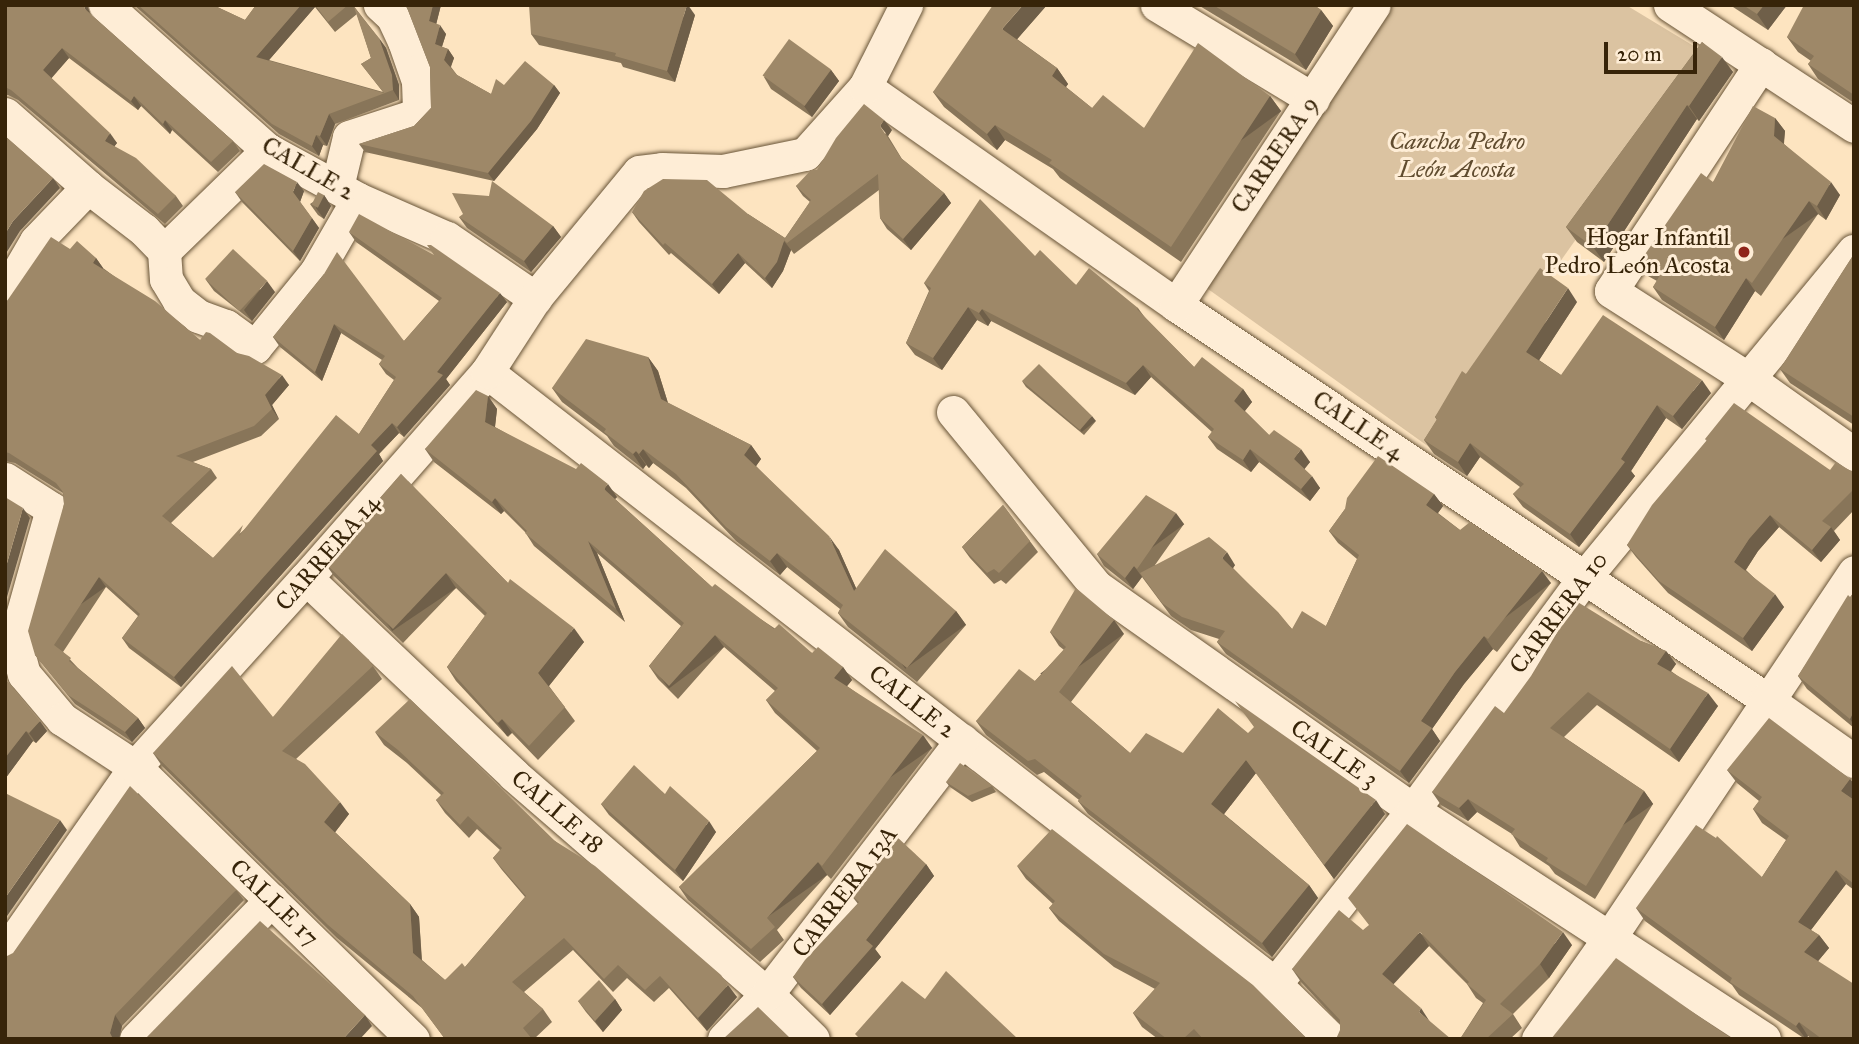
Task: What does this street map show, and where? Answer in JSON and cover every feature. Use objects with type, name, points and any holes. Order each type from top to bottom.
[{"type":"street","name":"CALLE 2","points":[[106,5],[268,150],[348,193],[447,238],[536,298]]},
{"type":"street","points":[[5,114],[88,187],[144,230],[164,251],[166,279],[179,301],[198,316],[226,326],[255,347],[316,272],[348,193],[349,137],[413,116],[419,110],[418,81],[404,41],[393,17],[380,5]]},
{"type":"street","points":[[865,87],[906,5]]},
{"type":"street","points":[[1157,5],[1313,99]]},
{"type":"street","name":"CARRERA 9","points":[[1176,305],[1374,5]]},
{"type":"street","points":[[1670,5],[1854,126]]},
{"type":"street","points":[[1761,64],[1611,291],[1750,380],[1854,454]]},
{"type":"street","name":"CARRERA 14","points":[[5,953],[135,767],[306,579],[487,372],[536,298],[639,172],[662,169],[723,171],[805,153],[865,87]]},
{"type":"street","name":"CALLE 4","points":[[865,87],[1176,305],[1766,699],[1854,761]]},
{"type":"street","points":[[164,251],[268,150]]},
{"type":"street","points":[[5,293],[36,241],[88,187]]},
{"type":"street","name":"CARRERA 10","points":[[1275,984],[1413,810],[1584,578],[1854,251]]},
{"type":"street","name":"CALLE 2","points":[[487,372],[1275,984],[1331,1039]]},
{"type":"street","name":"CALLE 3","points":[[953,412],[1097,587],[1413,810],[1764,1039]]},
{"type":"street","name":"CALLE 17","points":[[5,479],[52,509],[15,641],[24,674],[62,719],[135,767],[271,900],[397,1033]]},
{"type":"street","points":[[1538,1039],[1610,937],[1766,699],[1854,572]]},
{"type":"street","name":"CALLE 18","points":[[306,579],[514,775],[768,994],[813,1039]]},
{"type":"street","name":"CARRERA 13A","points":[[724,1039],[768,994],[962,740]]},
{"type":"street","points":[[136,1039],[271,900]]},
{"type":"green space","name":"Cancha Pedro León Acosta","points":[[1381,5],[1626,5],[1707,54],[1429,447],[1201,284]]},
{"type":"building","points":[[5,5],[84,5],[85,9],[233,141],[211,162],[165,120],[163,124],[134,96],[131,101],[62,48],[43,70],[110,133],[105,141],[136,158],[176,196],[158,214],[5,87]]},
{"type":"building","points":[[138,5],[213,5],[245,20],[256,5],[301,5],[256,57],[384,93],[361,64],[371,58],[354,7],[379,38],[392,75],[393,90],[329,114],[320,136],[316,135],[312,146],[272,124]]},
{"type":"building","points":[[315,5],[348,5],[328,22]]},
{"type":"building","points":[[406,5],[433,5],[429,21],[440,25],[435,44],[448,49],[444,60],[457,75],[491,94],[496,79],[504,85],[525,61],[554,85],[531,121],[488,173],[359,144],[414,126],[431,108],[430,67]]},
{"type":"building","points":[[529,5],[687,5],[667,71],[615,56],[616,53],[531,34]]},
{"type":"building","points":[[993,5],[1023,5],[1002,29],[1057,68],[1052,76],[1092,108],[1103,95],[1144,128],[1198,43],[1270,96],[1171,247],[1049,163],[1052,160],[995,125],[987,134],[933,92]]},
{"type":"building","points":[[1213,5],[1314,5],[1321,10],[1295,54]]},
{"type":"building","points":[[1743,5],[1764,5],[1757,14]]},
{"type":"building","points":[[1804,5],[1854,5],[1854,95],[1808,64],[1814,56],[1787,37]]},
{"type":"building","points":[[789,39],[831,70],[805,106],[763,75]]},
{"type":"building","points":[[1702,42],[1722,57],[1593,247],[1566,227]]},
{"type":"building","points":[[864,104],[884,120],[880,126],[901,158],[944,193],[903,239],[880,218],[878,174],[787,243],[784,240],[811,200],[796,186],[811,170],[817,170],[836,138]]},
{"type":"building","points":[[1753,106],[1775,118],[1774,136],[1831,182],[1817,206],[1809,201],[1752,283],[1746,278],[1715,327],[1653,287],[1660,275],[1639,263],[1701,173],[1713,182]]},
{"type":"building","points":[[5,136],[53,178],[13,221],[5,234]]},
{"type":"building","points":[[264,164],[297,182],[293,192],[312,218],[293,251],[235,192]]},
{"type":"building","points":[[663,179],[707,180],[748,214],[785,238],[777,262],[765,278],[738,253],[712,284],[665,243],[663,245],[632,212],[644,191]]},
{"type":"building","points":[[492,181],[553,226],[524,261],[459,217],[463,214],[452,193],[489,196]]},
{"type":"building","points":[[318,192],[324,195],[318,208],[312,204]]},
{"type":"building","points":[[980,199],[1035,256],[1040,250],[1076,285],[1089,268],[1138,308],[1194,367],[1202,357],[1243,389],[1234,401],[1269,435],[1274,430],[1301,449],[1294,459],[1312,476],[1301,489],[1250,449],[1243,460],[1208,437],[1214,429],[1143,365],[1126,383],[982,309],[979,313],[968,307],[933,358],[906,343],[931,288],[924,283]]},
{"type":"building","points":[[359,214],[434,255],[427,245],[431,245],[500,293],[437,372],[443,375],[397,427],[392,423],[371,445],[377,451],[174,677],[122,638],[140,614],[99,577],[54,645],[71,658],[69,661],[138,718],[125,732],[68,695],[35,655],[28,631],[64,504],[63,492],[56,483],[5,452],[5,301],[51,237],[70,249],[77,241],[96,258],[93,263],[155,301],[200,340],[206,332],[210,333],[237,353],[249,356],[282,375],[265,395],[272,409],[254,426],[176,456],[211,469],[162,516],[213,558],[243,525],[239,536],[336,415],[359,434],[396,377],[379,364],[385,356],[334,324],[315,372],[273,337],[324,274],[337,252],[404,341],[442,298],[349,232]]},
{"type":"building","points":[[233,249],[267,281],[239,311],[205,279]]},
{"type":"building","points":[[1854,254],[1854,417],[1780,369]]},
{"type":"building","points":[[1540,268],[1568,288],[1526,352],[1561,375],[1603,315],[1702,380],[1673,416],[1657,405],[1621,459],[1625,462],[1570,534],[1513,494],[1524,484],[1470,443],[1458,462],[1424,440],[1462,371],[1466,374]]},
{"type":"building","points":[[586,339],[648,357],[661,399],[751,445],[744,455],[829,536],[854,591],[885,549],[956,611],[907,668],[838,613],[843,605],[777,553],[770,561],[726,527],[676,474],[643,449],[639,454],[636,451],[633,454],[604,432],[606,429],[552,388]]},
{"type":"building","points":[[1039,364],[1092,416],[1080,430],[1022,381]]},
{"type":"building","points":[[476,390],[488,396],[485,422],[576,469],[581,463],[608,484],[604,489],[712,587],[715,584],[774,629],[779,624],[812,653],[818,647],[843,667],[834,678],[923,735],[822,866],[818,862],[767,918],[775,927],[751,949],[679,887],[820,748],[766,700],[778,688],[715,635],[669,686],[649,666],[684,623],[588,541],[616,609],[525,533],[527,531],[495,498],[492,502],[425,449]]},
{"type":"building","points":[[1734,403],[1830,470],[1836,462],[1854,473],[1854,489],[1822,521],[1831,527],[1812,550],[1770,515],[1749,539],[1734,562],[1775,594],[1743,638],[1659,581],[1627,545],[1652,505],[1707,440],[1705,439]]},
{"type":"building","points":[[1378,456],[1434,494],[1426,505],[1460,530],[1470,522],[1542,571],[1488,639],[1484,636],[1455,672],[1421,721],[1432,728],[1400,771],[1217,642],[1225,631],[1182,617],[1162,603],[1140,573],[1209,537],[1227,552],[1222,558],[1292,629],[1302,611],[1326,626],[1359,555],[1329,531],[1345,509],[1347,498]]},
{"type":"building","points":[[401,474],[508,583],[510,579],[574,628],[538,673],[565,707],[529,746],[502,719],[498,723],[447,667],[487,613],[446,573],[393,629],[324,562]]},
{"type":"building","points":[[1146,495],[1176,513],[1137,569],[1134,566],[1125,578],[1097,554]]},
{"type":"building","points":[[5,497],[23,508],[5,570]]},
{"type":"building","points":[[1003,505],[1030,541],[999,573],[994,569],[987,573],[962,547]]},
{"type":"building","points":[[1076,588],[1114,620],[1059,692],[1130,753],[1146,733],[1183,753],[1218,708],[1248,733],[1254,727],[1235,701],[1376,800],[1324,865],[1246,760],[1211,804],[1309,885],[1262,943],[1078,801],[1082,796],[1035,759],[1028,761],[976,721],[1019,669],[1035,681],[1066,647],[1050,632]]},
{"type":"building","points":[[1854,592],[1854,716],[1850,719],[1798,676],[1848,595],[1850,597]]},
{"type":"building","points":[[1576,601],[1641,641],[1666,651],[1657,664],[1708,693],[1670,749],[1588,692],[1550,728],[1644,791],[1586,886],[1546,861],[1548,858],[1511,834],[1515,829],[1468,799],[1459,808],[1432,792],[1495,706],[1504,713],[1531,676]]},
{"type":"building","points":[[342,634],[373,666],[282,751],[305,764],[340,802],[324,822],[410,904],[413,953],[445,980],[462,963],[465,967],[526,896],[493,858],[502,848],[468,816],[460,825],[436,800],[444,793],[375,732],[410,699],[555,841],[595,866],[721,975],[728,985],[698,1018],[660,976],[645,990],[618,965],[604,979],[564,938],[512,982],[543,1009],[523,1028],[532,1039],[445,1039],[413,996],[328,925],[153,753],[232,666],[273,717]]},
{"type":"building","points":[[5,679],[40,721],[29,733],[26,731],[5,758]]},
{"type":"building","points":[[1769,718],[1850,779],[1841,791],[1854,800],[1854,884],[1836,870],[1798,922],[1819,935],[1804,952],[1854,984],[1854,1039],[1822,1039],[1799,1022],[1796,1026],[1730,982],[1732,978],[1636,908],[1696,825],[1716,838],[1717,836],[1762,877],[1789,836],[1753,809],[1762,797],[1727,770]]},
{"type":"building","points":[[960,763],[992,786],[968,796],[946,782]]},
{"type":"building","points":[[634,765],[665,794],[670,786],[709,821],[675,870],[601,804]]},
{"type":"building","points":[[130,786],[236,890],[115,1015],[110,1033],[113,1039],[5,1039],[5,957],[13,953]]},
{"type":"building","points":[[5,793],[60,820],[5,898]]},
{"type":"building","points":[[1407,824],[1563,932],[1540,964],[1500,1004],[1513,1014],[1486,1039],[1460,1039],[1486,1000],[1467,984],[1469,982],[1420,932],[1382,974],[1421,1008],[1419,1012],[1451,1039],[1336,1039],[1340,1020],[1292,969],[1339,910],[1363,930],[1369,925],[1348,898]]},
{"type":"building","points":[[1052,829],[1253,985],[1307,1039],[1203,1039],[1194,1029],[1183,1039],[1167,1039],[1133,1013],[1160,983],[1104,954],[1049,908],[1055,901],[1017,866]]},
{"type":"building","points":[[896,836],[926,864],[866,940],[873,946],[822,1004],[793,977],[805,960],[859,902],[851,895]]},
{"type":"building","points":[[260,921],[365,1015],[343,1039],[145,1039]]},
{"type":"building","points":[[1616,958],[1731,1039],[1551,1039]]},
{"type":"building","points":[[946,971],[1018,1039],[860,1039],[855,1034],[902,981],[925,999]]},
{"type":"building","points":[[599,980],[615,999],[595,1021],[578,1001]]},
{"type":"building","points":[[758,1007],[793,1039],[723,1039]]},
{"type":"place","name":"Hogar Infantil Pedro León Acosta","points":[[1744,252]]}]
